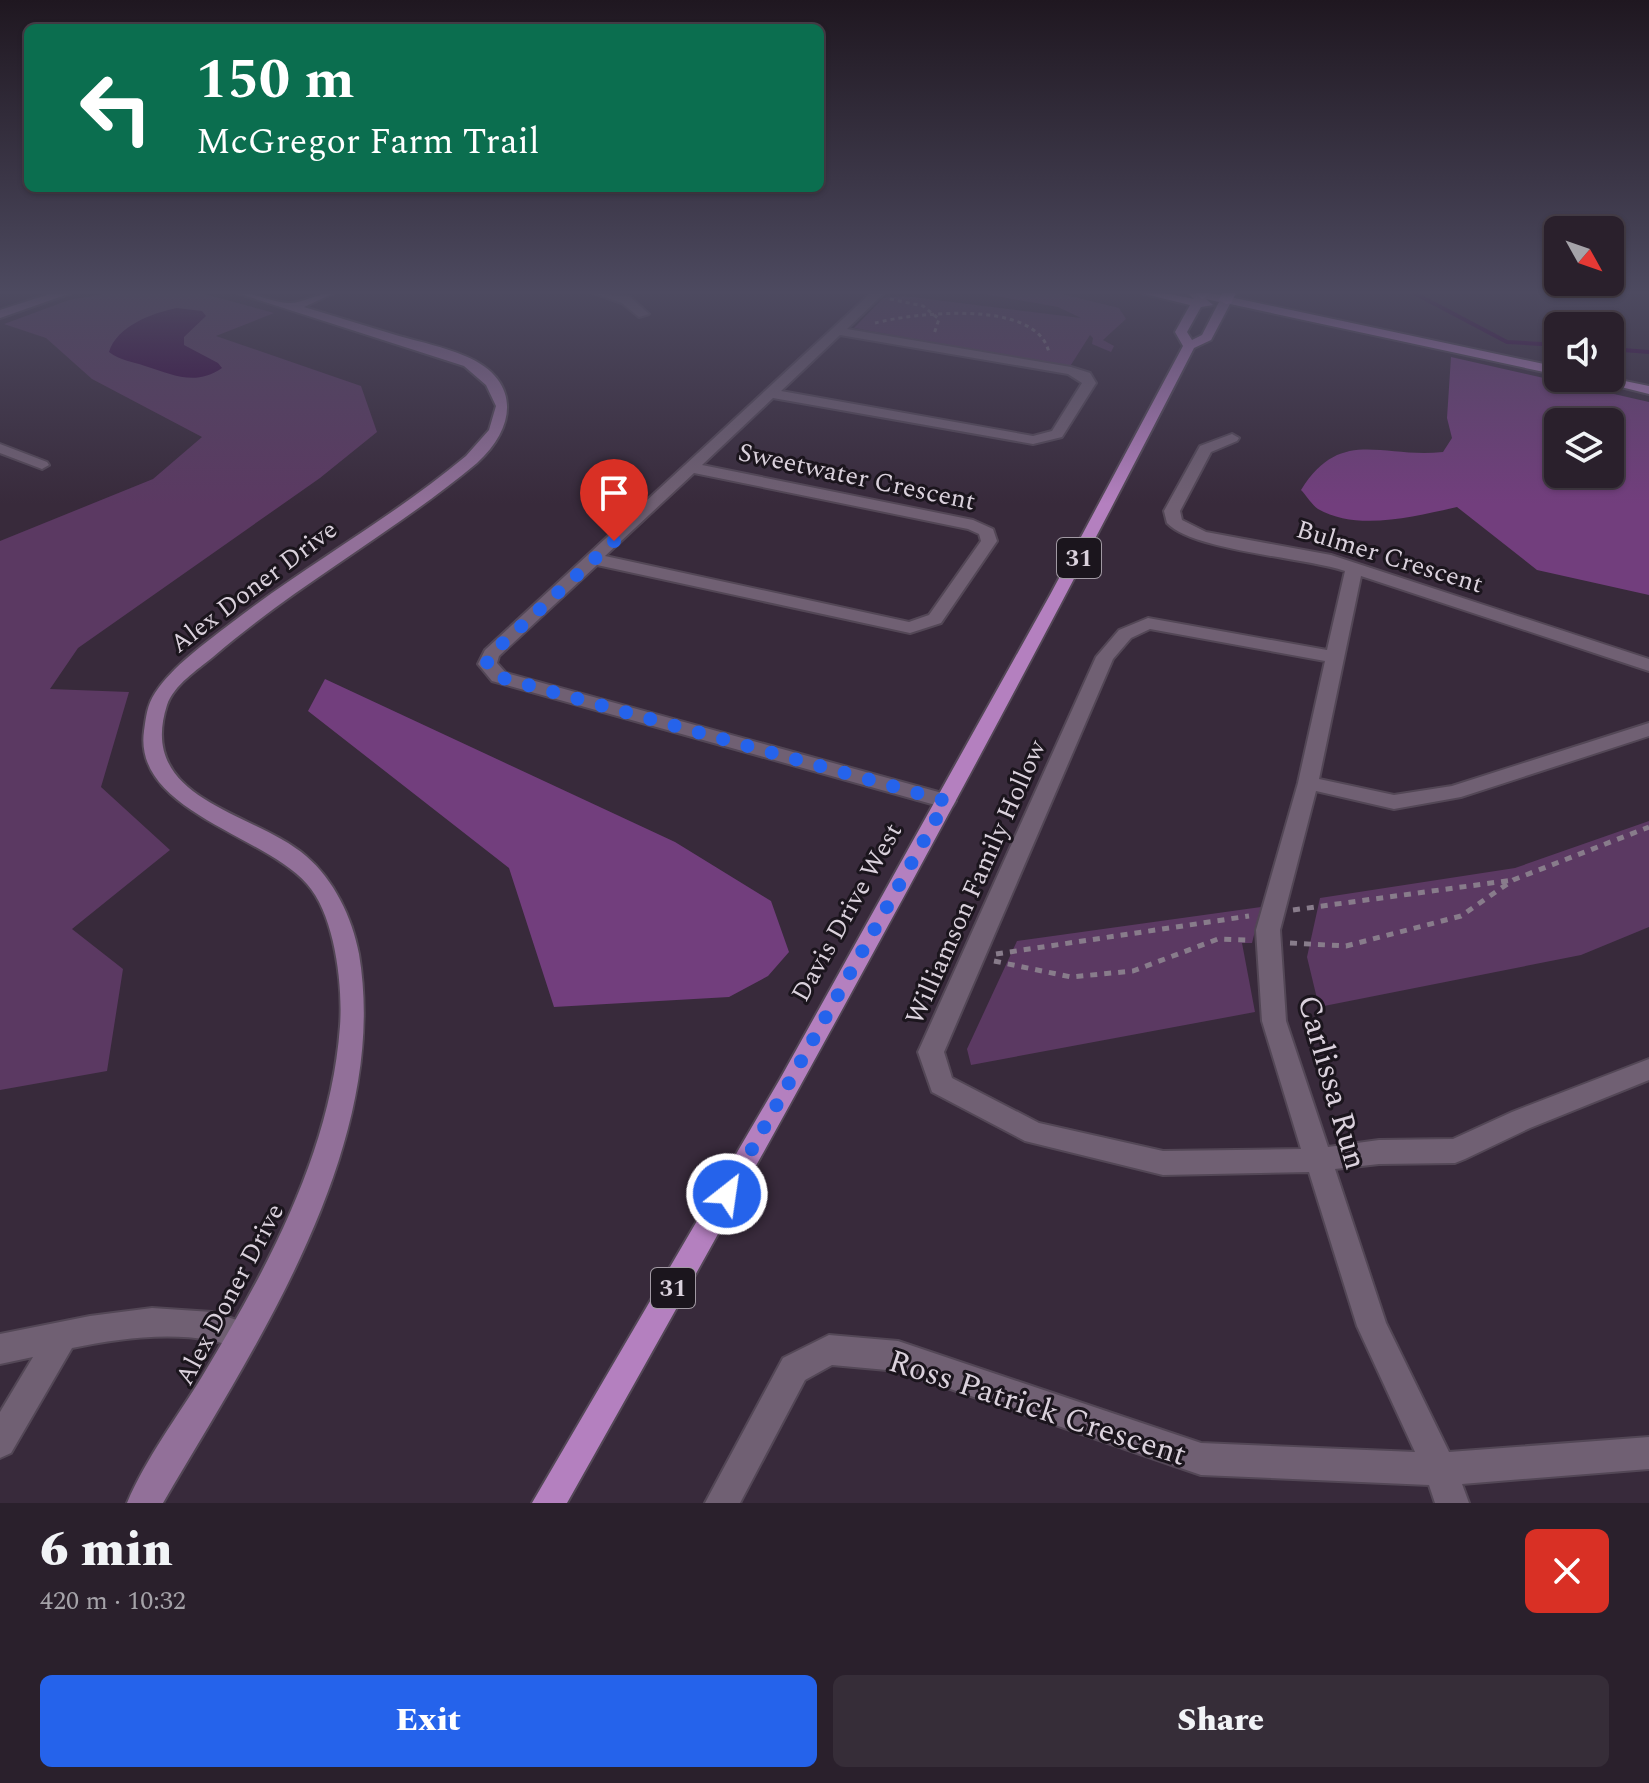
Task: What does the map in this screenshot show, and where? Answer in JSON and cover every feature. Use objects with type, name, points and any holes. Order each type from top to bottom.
[{"type":"main road","name":"Davis Drive West","points":[[549,1503],[789,1086],[1059,595],[1180,363]]},
{"type":"main road","points":[[1519,363],[1544,368]]},
{"type":"main road","points":[[1624,385],[1649,390]]},
{"type":"street","name":"Alex Doner Drive","points":[[144,1503],[300,1229],[339,1116],[351,1033],[347,957],[333,909],[316,877],[278,847],[209,815],[162,776],[154,742],[157,706],[178,677],[241,623],[387,522],[482,450],[501,420],[503,408],[500,396],[480,370],[469,363]]},
{"type":"street","points":[[806,363],[491,654],[487,662],[491,671],[499,677],[946,801]]},
{"type":"street","points":[[773,394],[1024,440],[1042,440],[1057,434],[1089,382],[1081,374],[1025,363]]},
{"type":"street","name":"Bulmer Crescent","points":[[1232,438],[1205,449],[1172,511],[1175,523],[1201,536],[1325,559],[1649,665]]},
{"type":"street","points":[[0,448],[42,465]]},
{"type":"street","name":"Sweetwater Crescent","points":[[594,559],[910,628],[935,619],[990,539],[987,532],[973,525],[693,468]]},
{"type":"street","name":"Carlissa Run","points":[[1354,569],[1308,783],[1268,930],[1274,1021],[1372,1326],[1440,1469],[1452,1503]]},
{"type":"street","name":"Williamson Family Hollow","points":[[1336,657],[1148,623],[1125,634],[1105,657],[931,1052],[941,1085],[1034,1133],[1163,1163],[1319,1160],[1379,1152],[1455,1151],[1521,1120],[1649,1069]]},
{"type":"street","points":[[1308,783],[1394,802],[1454,792],[1649,729]]},
{"type":"street","points":[[0,1349],[164,1320],[216,1325],[241,1335]]},
{"type":"street","points":[[0,1442],[62,1337]]},
{"type":"street","name":"Ross Patrick Crescent","points":[[722,1503],[794,1369],[829,1350],[898,1356],[1201,1459],[1440,1469],[1649,1453]]},
{"type":"path","points":[[1513,880],[1649,827]]},
{"type":"shaded area","points":[[74,363],[295,363],[361,386],[377,432],[320,478],[78,648],[50,689],[129,692],[101,787],[170,850],[72,929],[123,969],[107,1071],[0,1090],[0,541],[153,479],[202,437],[92,379]]},
{"type":"shaded area","points":[[135,363],[218,363],[222,368],[202,377],[174,375]]},
{"type":"shaded area","points":[[1043,363],[1072,363],[1069,368]]},
{"type":"shaded area","points":[[1451,363],[1478,363],[1544,378],[1544,392],[1605,392],[1649,402],[1649,595],[1537,570],[1457,507],[1387,520],[1351,520],[1318,509],[1301,490],[1316,470],[1331,458],[1347,452],[1443,452],[1452,438],[1447,418]]},
{"type":"shaded area","points":[[325,679],[675,842],[771,901],[789,952],[768,976],[729,997],[554,1007],[509,868],[308,711]]},
{"type":"shaded area","points":[[1649,821],[1649,927],[1581,955],[1319,1007],[1307,957],[1320,898],[1515,868]]},
{"type":"shaded area","points":[[1261,907],[1252,943],[1242,943],[1255,1012],[971,1065],[967,1049],[1017,941]]},
{"type":"route","points":[[614,541],[491,654],[487,664],[491,671],[499,677],[946,801],[727,1194]]}]
